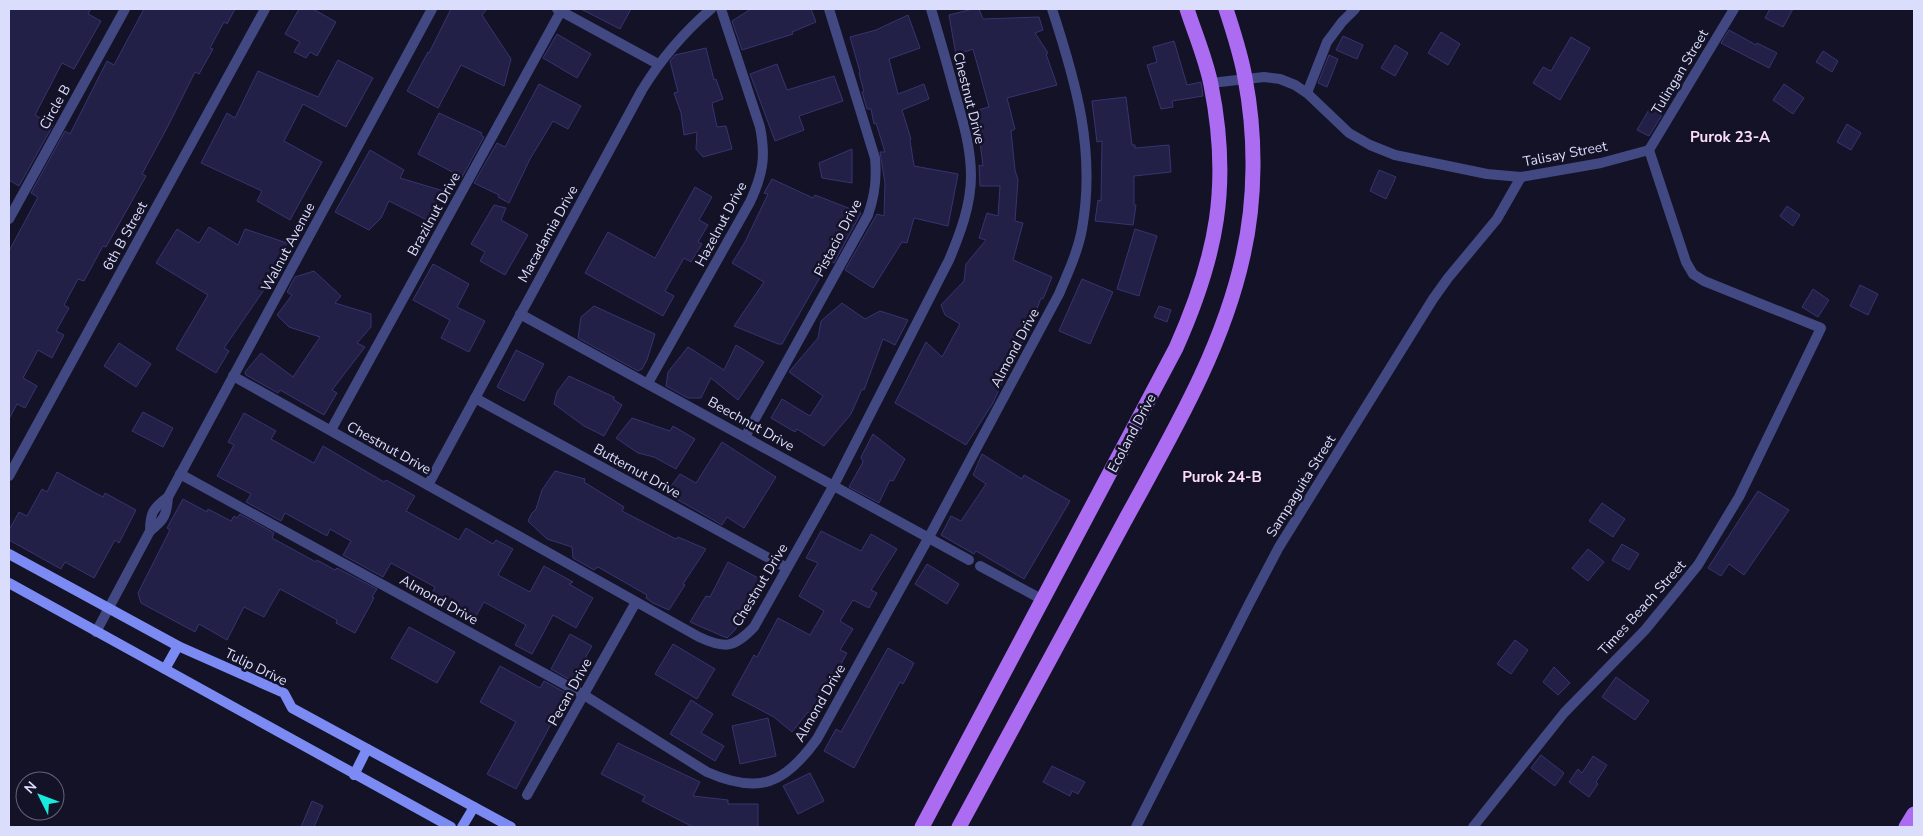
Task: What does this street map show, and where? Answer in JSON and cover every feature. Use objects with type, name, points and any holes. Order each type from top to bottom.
[{"type":"main road","name":"Ecoland Drive","points":[[922,827],[1176,348],[1202,283],[1216,230],[1221,157],[1211,83],[1187,9]]},
{"type":"main road","points":[[959,827],[1163,450],[1219,335],[1235,287],[1243,255],[1250,204],[1251,140],[1245,79],[1226,9]]},
{"type":"main road","name":"Tulip Drive","points":[[9,554],[178,646],[284,693],[292,708],[511,827]]},
{"type":"main road","points":[[9,583],[451,827]]},
{"type":"main road","points":[[165,669],[178,646]]},
{"type":"main road","points":[[354,775],[367,748]]},
{"type":"main road","points":[[462,827],[474,807]]},
{"type":"main road","points":[[1906,827],[1914,814]]},
{"type":"street","name":"Circle B","points":[[9,219],[126,9]]},
{"type":"street","name":"6th B Street","points":[[9,476],[265,9]]},
{"type":"street","name":"Walnut Avenue","points":[[96,632],[150,531],[161,523],[167,510],[168,497],[180,474],[432,9]]},
{"type":"street","name":"Macadamia Drive","points":[[428,485],[642,90],[658,64],[674,44],[710,9]]},
{"type":"street","name":"Hazelnut Drive","points":[[648,384],[750,202],[760,180],[764,162],[764,145],[760,127],[721,9]]},
{"type":"street","name":"Pistacio Drive","points":[[744,436],[868,214],[874,197],[877,175],[875,158],[829,9]]},
{"type":"street","name":"Chestnut Drive","points":[[234,376],[707,641],[714,644],[729,645],[742,639],[754,627],[834,486],[960,235],[967,208],[971,177],[969,152],[964,123],[932,9]]},
{"type":"street","name":"Almond Drive","points":[[180,474],[584,696],[707,772],[725,780],[742,784],[762,783],[779,778],[806,755],[817,739],[929,538],[1060,294],[1072,263],[1082,230],[1086,196],[1086,158],[1082,118],[1074,75],[1052,9]]},
{"type":"street","points":[[1307,93],[1327,42],[1342,22],[1355,9]]},
{"type":"street","name":"Tulingan Street","points":[[1649,150],[1734,9]]},
{"type":"street","points":[[559,10],[658,64]]},
{"type":"street","name":"Brazilnut Drive","points":[[330,430],[559,10]]},
{"type":"street","name":"Talisay Street","points":[[1211,83],[1264,77],[1280,80],[1307,93],[1349,133],[1370,145],[1395,155],[1487,174],[1521,177],[1600,163],[1649,150]]},
{"type":"street","name":"Times Beach Street","points":[[1474,827],[1564,713],[1661,612],[1698,565],[1739,497],[1821,328],[1704,281],[1693,274],[1686,262],[1649,150]]},
{"type":"street","name":"Sampaguita Street","points":[[1136,827],[1279,547],[1433,299],[1497,219],[1521,177]]},
{"type":"street","name":"Beechnut Drive","points":[[520,314],[969,560]]},
{"type":"street","name":"Butternut Drive","points":[[475,398],[787,568]]},
{"type":"street","points":[[980,566],[1043,600]]},
{"type":"street","name":"Pecan Drive","points":[[527,795],[636,602]]},
{"type":"building","points":[[9,9],[91,9],[88,14],[101,21],[74,69],[62,63],[35,115],[53,125],[19,186],[9,180]]},
{"type":"building","points":[[144,9],[235,9],[227,24],[224,22],[210,48],[213,49],[199,74],[195,72],[142,174],[146,176],[106,247],[103,246],[84,281],[78,279],[64,305],[69,308],[56,331],[64,335],[52,358],[38,350],[23,378],[37,386],[25,408],[17,404],[9,419],[9,251],[38,197],[31,193],[65,131],[70,134],[107,61],[114,65]]},
{"type":"building","points":[[299,9],[313,9],[336,22],[317,56],[310,52],[306,58],[294,52],[300,42],[285,34]]},
{"type":"building","points":[[451,9],[487,9],[482,15],[511,59],[504,86],[461,65],[438,108],[407,91]]},
{"type":"building","points":[[581,9],[631,9],[620,29]]},
{"type":"building","points":[[751,9],[811,9],[816,22],[792,32],[793,34],[742,50],[732,21]]},
{"type":"building","points":[[979,9],[983,19],[1039,17],[1043,30],[1035,33],[1048,53],[1046,54],[1057,85],[1007,98],[1015,129],[1011,131],[1015,170],[1018,180],[1015,221],[1023,223],[1013,260],[1052,277],[1043,299],[1041,298],[1025,341],[1019,344],[993,403],[966,445],[895,403],[926,342],[942,357],[960,324],[945,315],[941,305],[964,281],[966,264],[986,240],[979,238],[987,213],[998,216],[1000,186],[980,186],[979,165],[983,166],[980,142],[984,142],[978,119],[978,110],[989,107],[973,49],[956,55],[949,15]]},
{"type":"building","points":[[1770,9],[1793,9],[1783,27],[1765,18]]},
{"type":"building","points":[[908,15],[920,48],[889,59],[898,94],[924,84],[929,99],[902,110],[911,139],[914,166],[958,174],[948,226],[914,218],[907,243],[902,242],[873,288],[845,270],[877,214],[884,216],[885,183],[880,152],[885,152],[876,123],[874,124],[871,109],[867,109],[862,92],[864,92],[860,72],[850,37],[876,30]]},
{"type":"building","points":[[1729,30],[1756,45],[1757,43],[1777,53],[1769,68],[1721,43]]},
{"type":"building","points":[[1441,32],[1460,44],[1448,65],[1428,53]]},
{"type":"building","points":[[557,34],[591,54],[577,78],[543,58]]},
{"type":"building","points":[[1343,36],[1363,45],[1357,59],[1336,50]]},
{"type":"building","points":[[1571,37],[1590,48],[1560,100],[1533,83],[1543,67],[1551,71]]},
{"type":"building","points":[[1174,41],[1187,85],[1201,82],[1203,96],[1172,101],[1173,107],[1161,109],[1147,65],[1157,62],[1153,47]]},
{"type":"building","points":[[1395,45],[1408,53],[1395,76],[1381,68]]},
{"type":"building","points":[[706,48],[714,80],[716,79],[723,99],[712,103],[717,127],[726,126],[732,149],[703,157],[696,149],[697,132],[684,135],[681,113],[674,93],[678,92],[670,61],[675,55]]},
{"type":"building","points":[[1823,51],[1838,61],[1832,72],[1816,62]]},
{"type":"building","points":[[1329,55],[1338,59],[1327,87],[1318,83]]},
{"type":"building","points":[[338,60],[373,78],[346,127],[303,104],[284,141],[322,162],[290,220],[257,201],[262,191],[201,163],[227,113],[235,118],[258,71],[318,97]]},
{"type":"building","points":[[777,64],[787,90],[834,76],[843,101],[799,116],[804,130],[775,141],[750,74]]},
{"type":"building","points":[[539,84],[581,106],[568,129],[553,121],[530,159],[509,203],[498,197],[499,195],[474,183],[497,143],[505,147]]},
{"type":"building","points":[[1784,84],[1804,98],[1793,114],[1773,100]]},
{"type":"building","points":[[1126,97],[1132,145],[1135,145],[1135,148],[1169,145],[1171,172],[1134,176],[1134,205],[1136,205],[1133,225],[1095,221],[1098,200],[1101,201],[1102,141],[1097,142],[1092,101]]},
{"type":"building","points":[[1650,108],[1662,115],[1649,136],[1637,130]]},
{"type":"building","points":[[439,113],[482,133],[481,135],[484,137],[462,177],[418,154]]},
{"type":"building","points":[[1847,124],[1861,133],[1851,150],[1837,142]]},
{"type":"building","points":[[852,149],[852,183],[822,178],[819,163]]},
{"type":"building","points":[[370,150],[404,170],[400,178],[447,192],[427,220],[389,201],[381,218],[369,230],[335,212]]},
{"type":"building","points":[[1379,170],[1396,177],[1386,199],[1370,191]]},
{"type":"building","points":[[772,179],[813,198],[815,195],[861,213],[834,263],[830,261],[831,258],[782,344],[734,326],[764,282],[732,263],[745,242],[768,194],[764,193]]},
{"type":"building","points":[[695,187],[712,197],[699,220],[708,225],[698,242],[702,244],[691,262],[684,258],[665,291],[674,296],[663,316],[585,273],[608,232],[655,258]]},
{"type":"building","points":[[494,205],[506,208],[501,220],[528,235],[505,275],[480,261],[485,252],[471,244]]},
{"type":"building","points":[[1787,206],[1800,215],[1793,226],[1780,216]]},
{"type":"building","points":[[209,227],[238,245],[245,229],[287,243],[268,284],[224,348],[229,351],[216,373],[176,349],[208,295],[156,263],[177,229],[199,243]]},
{"type":"building","points":[[1135,229],[1157,236],[1139,296],[1117,289]]},
{"type":"building","points":[[433,264],[469,284],[457,307],[485,321],[469,352],[441,338],[450,320],[413,300]]},
{"type":"building","points":[[314,271],[341,296],[335,303],[371,314],[371,327],[357,343],[365,347],[332,390],[337,393],[324,415],[280,390],[278,393],[246,375],[245,372],[261,353],[293,377],[320,337],[289,327],[277,315],[292,295],[287,292],[295,277]]},
{"type":"building","points":[[1082,279],[1113,292],[1090,344],[1059,331]]},
{"type":"building","points":[[1860,285],[1878,294],[1868,315],[1850,306]]},
{"type":"building","points":[[1813,289],[1829,300],[1818,317],[1802,307]]},
{"type":"building","points":[[842,303],[865,319],[880,311],[908,320],[895,345],[883,339],[864,390],[862,389],[851,414],[824,446],[797,429],[795,432],[771,418],[782,399],[810,416],[823,396],[789,372],[818,338],[821,321]]},
{"type":"building","points":[[594,306],[655,334],[647,360],[642,369],[638,371],[578,338],[581,317]]},
{"type":"building","points":[[1159,306],[1171,310],[1167,322],[1154,317]]},
{"type":"building","points":[[119,343],[151,364],[136,387],[104,366]]},
{"type":"building","points":[[736,345],[764,362],[738,400],[711,378],[701,398],[688,398],[666,386],[668,372],[688,347],[724,370]]},
{"type":"building","points":[[516,350],[544,364],[524,401],[497,387]]},
{"type":"building","points":[[569,376],[614,397],[614,400],[622,405],[604,436],[584,426],[554,404],[557,392]]},
{"type":"building","points":[[143,412],[173,428],[163,447],[132,431]]},
{"type":"building","points":[[244,413],[276,431],[271,439],[314,463],[323,446],[384,482],[386,480],[415,496],[406,511],[459,540],[466,528],[493,544],[496,540],[513,549],[498,575],[530,592],[544,566],[573,582],[569,584],[593,598],[576,628],[553,615],[532,654],[515,645],[526,625],[484,602],[472,623],[429,599],[435,587],[391,563],[383,577],[343,555],[351,541],[330,529],[327,536],[285,513],[281,521],[246,502],[251,494],[217,476],[234,445],[228,442]]},
{"type":"building","points":[[632,418],[670,431],[673,426],[695,439],[676,469],[654,457],[638,453],[616,438]]},
{"type":"building","points":[[873,434],[905,459],[893,481],[890,480],[879,503],[849,487],[863,462],[861,457]]},
{"type":"building","points":[[722,442],[776,477],[744,528],[727,517],[722,525],[666,493],[680,474],[696,483]]},
{"type":"building","points":[[982,454],[1022,479],[1024,475],[1070,501],[1024,579],[976,551],[974,554],[941,535],[951,516],[961,521],[986,484],[973,475]]},
{"type":"building","points":[[555,471],[585,479],[584,482],[624,507],[622,511],[676,539],[678,537],[706,549],[683,584],[685,585],[669,610],[653,603],[646,598],[647,595],[598,567],[594,570],[573,558],[572,547],[547,539],[528,521],[536,509],[542,490]]},
{"type":"building","points":[[57,472],[103,497],[105,493],[136,510],[119,543],[115,540],[94,578],[65,562],[61,569],[9,540],[9,530],[19,512],[27,516],[42,489],[47,492]]},
{"type":"building","points":[[1758,491],[1789,510],[1744,575],[1729,564],[1721,576],[1708,568]]},
{"type":"building","points":[[183,499],[207,512],[208,509],[231,521],[234,516],[237,518],[240,514],[274,533],[272,538],[316,562],[317,560],[335,570],[337,568],[377,589],[355,633],[336,623],[337,620],[280,589],[264,617],[244,607],[227,640],[199,624],[195,632],[141,603],[138,593],[170,530],[167,528]]},
{"type":"building","points":[[1602,503],[1625,519],[1613,537],[1589,521]]},
{"type":"building","points":[[821,531],[861,551],[871,534],[897,549],[871,590],[877,593],[869,608],[853,600],[840,621],[853,629],[840,650],[847,653],[813,715],[808,712],[792,732],[774,717],[732,695],[754,655],[757,657],[778,618],[810,635],[824,611],[799,596],[818,563],[806,558]]},
{"type":"building","points":[[1622,544],[1639,554],[1629,570],[1612,560]]},
{"type":"building","points":[[1588,549],[1604,562],[1588,581],[1572,568]]},
{"type":"building","points":[[728,562],[760,579],[755,596],[742,611],[745,613],[735,630],[727,638],[690,622],[706,596],[710,597]]},
{"type":"building","points":[[927,564],[959,584],[947,604],[915,584]]},
{"type":"building","points":[[409,627],[455,652],[437,683],[391,658]]},
{"type":"building","points":[[570,634],[592,646],[572,681],[551,669]]},
{"type":"building","points":[[1515,640],[1528,650],[1511,674],[1497,664]]},
{"type":"building","points":[[673,644],[715,669],[697,699],[655,674]]},
{"type":"building","points":[[888,648],[914,663],[903,684],[900,682],[854,768],[824,751],[836,729],[841,732]]},
{"type":"building","points":[[500,666],[540,688],[544,681],[566,693],[516,789],[487,774],[516,722],[480,702]]},
{"type":"building","points":[[1554,667],[1570,683],[1558,695],[1543,682]]},
{"type":"building","points":[[1616,677],[1649,701],[1635,720],[1602,697]]},
{"type":"building","points":[[691,700],[713,714],[701,733],[724,746],[715,761],[670,734]]},
{"type":"building","points":[[768,718],[776,756],[740,764],[732,726]]},
{"type":"building","points":[[618,743],[700,782],[693,796],[728,800],[728,804],[758,804],[758,827],[693,827],[642,801],[645,796],[601,774]]},
{"type":"building","points":[[1541,755],[1564,773],[1555,786],[1531,768]]},
{"type":"building","points":[[1593,756],[1607,765],[1589,797],[1569,782],[1578,769],[1582,773]]},
{"type":"building","points":[[1052,766],[1085,782],[1078,794],[1072,791],[1070,796],[1043,782]]},
{"type":"building","points":[[810,773],[824,801],[798,814],[783,786]]},
{"type":"building","points":[[312,801],[323,806],[314,827],[301,827]]},
{"type":"district","name":"Purok 23-A","points":[[1730,137]]},
{"type":"district","name":"Purok 24-B","points":[[1222,477]]}]
